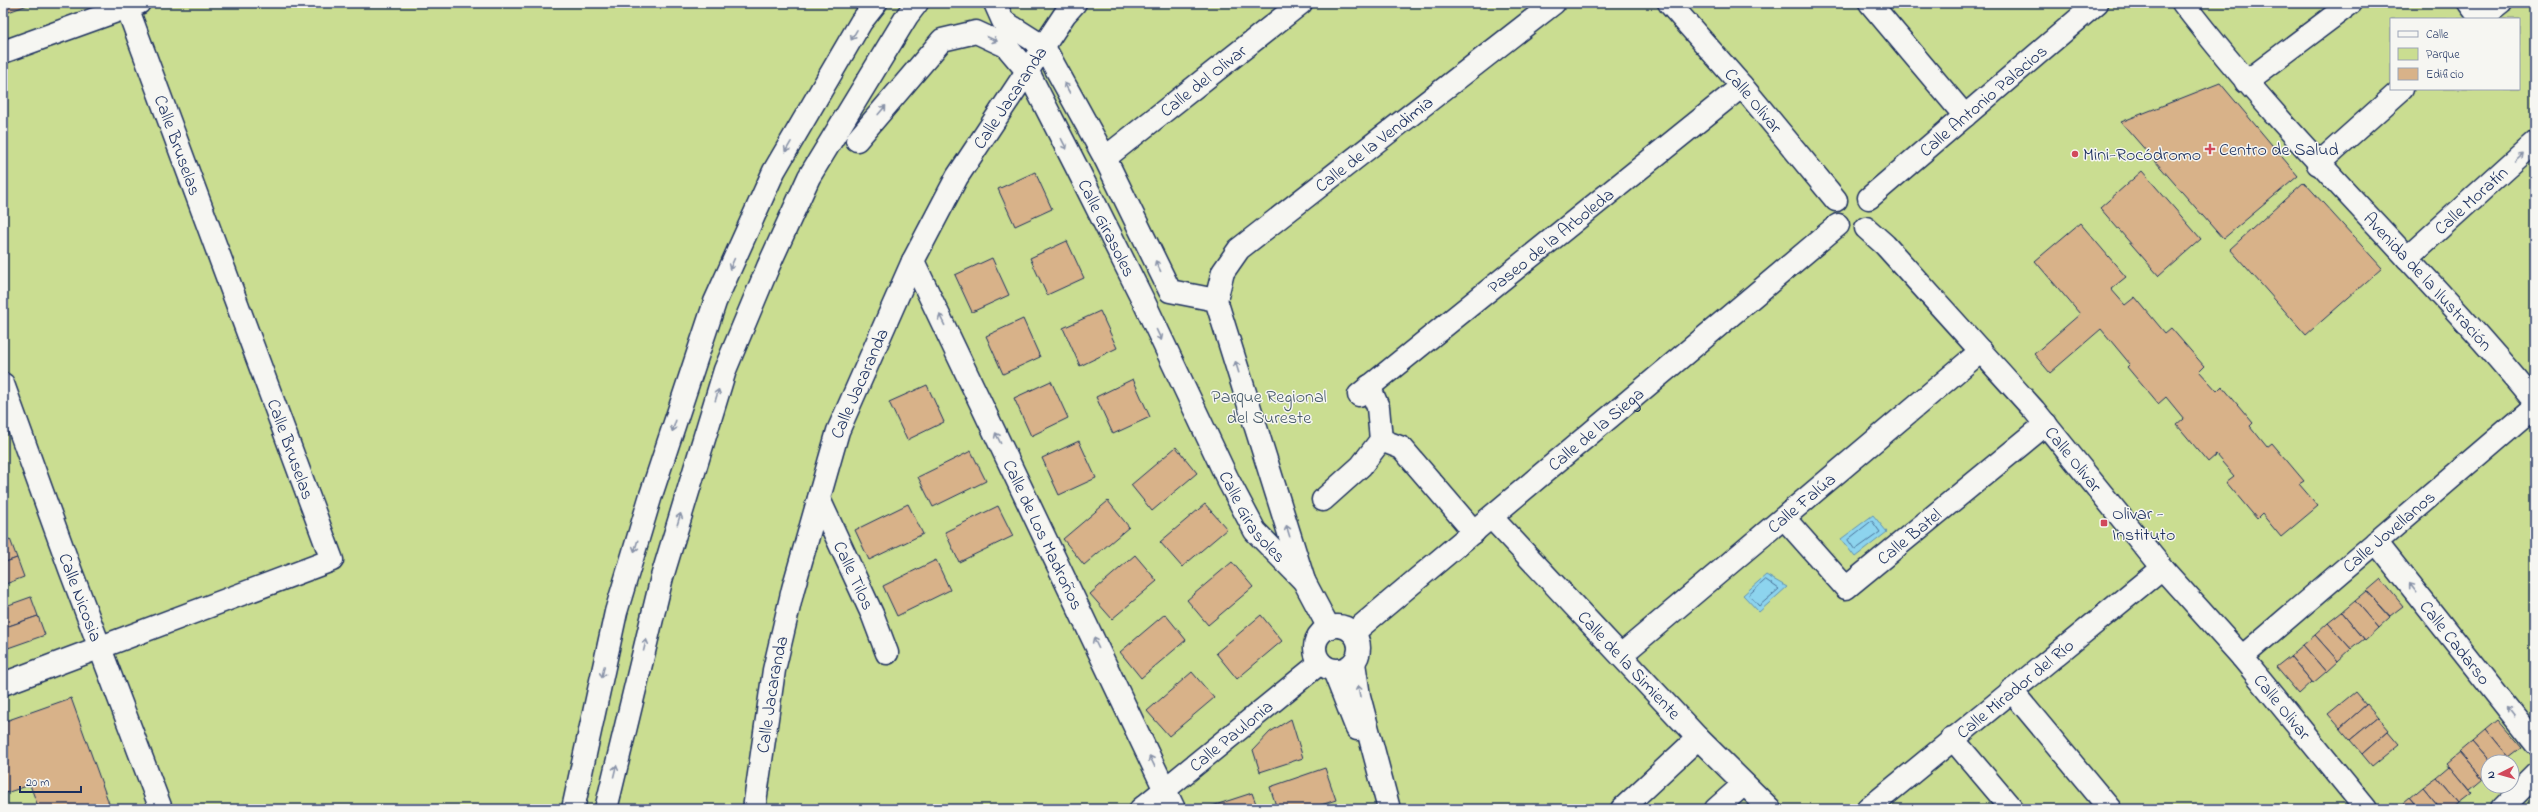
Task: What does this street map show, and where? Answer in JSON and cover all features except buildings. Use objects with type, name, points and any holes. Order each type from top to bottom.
[{"type":"street","points":[[573,809],[616,612],[651,495],[714,302],[774,171],[861,22],[876,3]]},
{"type":"street","points":[[606,809],[662,577],[725,370],[768,267],[809,178],[907,16],[917,3]]},
{"type":"street","name":"Calle Girasoles","points":[[995,3],[1003,21],[1044,47],[1105,158],[1170,291]]},
{"type":"street","name":"Calle Jacaranda","points":[[754,809],[774,670],[793,589],[838,431],[913,261],[957,177],[1028,72],[1064,14],[1075,3]]},
{"type":"street","name":"Calle del Olivar","points":[[1105,158],[1301,3]]},
{"type":"street","name":"Calle de la Vendimia","points":[[1216,300],[1223,272],[1239,249],[1554,3]]},
{"type":"street","name":"Calle Olivar","points":[[1669,3],[1742,86],[1836,200]]},
{"type":"street","points":[[1870,3],[1965,116]]},
{"type":"street","name":"Calle Antonio Palacios","points":[[1869,198],[2097,3]]},
{"type":"street","name":"Avenida de la Ilustración","points":[[2183,3],[2246,82],[2318,164],[2407,258],[2535,402]]},
{"type":"street","points":[[2246,82],[2351,3]]},
{"type":"street","points":[[2477,13],[2501,3]]},
{"type":"street","points":[[3,52],[133,5]]},
{"type":"street","name":"Calle Bruselas","points":[[3,684],[332,560],[133,5]]},
{"type":"street","name":"Calle Girasoles","points":[[857,140],[942,40],[976,32],[1006,46],[1028,72],[1145,304],[1227,478],[1255,531],[1304,581]]},
{"type":"street","name":"Paseo de la Arboleda","points":[[1381,440],[1378,407],[1364,391],[1742,86]]},
{"type":"street","points":[[2318,164],[2401,90]]},
{"type":"street","name":"Calle Moratín","points":[[2407,258],[2535,142]]},
{"type":"street","points":[[1850,191],[1862,193],[1869,198],[1874,213],[1872,221],[1866,228],[1851,232],[1838,225],[1833,217],[1836,200],[1850,191]]},
{"type":"street","name":"Calle de la Siega","points":[[1353,633],[1492,518],[1838,225]]},
{"type":"street","name":"Calle Olivar","points":[[1866,228],[1885,245],[2046,424],[2162,568],[2242,657],[2366,809]]},
{"type":"street","name":"Calle de Los Madroños","points":[[913,261],[1166,789],[1174,809]]},
{"type":"street","points":[[1145,304],[1170,291],[1216,300]]},
{"type":"street","name":"Calle Girasoles","points":[[1216,300],[1304,581],[1328,628]]},
{"type":"street","name":"Calle Falúa","points":[[1621,655],[1981,351]]},
{"type":"street","name":"Calle Nicosia","points":[[3,384],[161,809]]},
{"type":"street","name":"Calle Jovellanos","points":[[2242,657],[2535,406]]},
{"type":"street","name":"Calle Batel","points":[[1784,518],[1846,588],[2046,424]]},
{"type":"street","points":[[1323,500],[1361,466],[1381,440],[1402,448],[1474,532]]},
{"type":"street","name":"Calle Tilos","points":[[819,498],[873,616],[887,653]]},
{"type":"street","name":"Calle de la Simiente","points":[[1492,518],[1698,738],[1770,809]]},
{"type":"street","name":"Calle Cadarso","points":[[2376,542],[2535,743]]},
{"type":"street","name":"Calle Mirador del Río","points":[[1868,809],[1952,738],[2162,568]]},
{"type":"street","points":[[1327,667],[1344,670],[1354,663],[1359,654],[1359,644],[1353,633],[1337,626],[1328,628],[1316,640],[1314,651],[1327,667],[1344,699],[1381,783]]},
{"type":"street","points":[[1354,663],[1359,696],[1389,809]]},
{"type":"street","name":"Calle Paulonia","points":[[1141,809],[1327,667]]},
{"type":"street","points":[[2011,690],[2110,809]]},
{"type":"street","points":[[1622,809],[1698,738]]},
{"type":"street","points":[[1952,738],[2012,809]]},
{"type":"street","points":[[2501,809],[2535,775]]},
{"type":"street","points":[[1716,809],[1744,784]]},
{"type":"green space","name":"Parque Regional del Sureste","points":[[3,3],[2535,3],[2535,809],[3,809]]},
{"type":"water","points":[[1873,515],[1887,532],[1855,557],[1841,539]]},
{"type":"water","points":[[1766,575],[1787,587],[1759,612],[1743,595]]},
{"type":"place","name":"Centro de Salud","points":[[2210,149]]},
{"type":"place","name":"Mini-Rocódromo","points":[[2075,154]]},
{"type":"place","name":"Olivar - Instituto","points":[[2104,523]]}]
